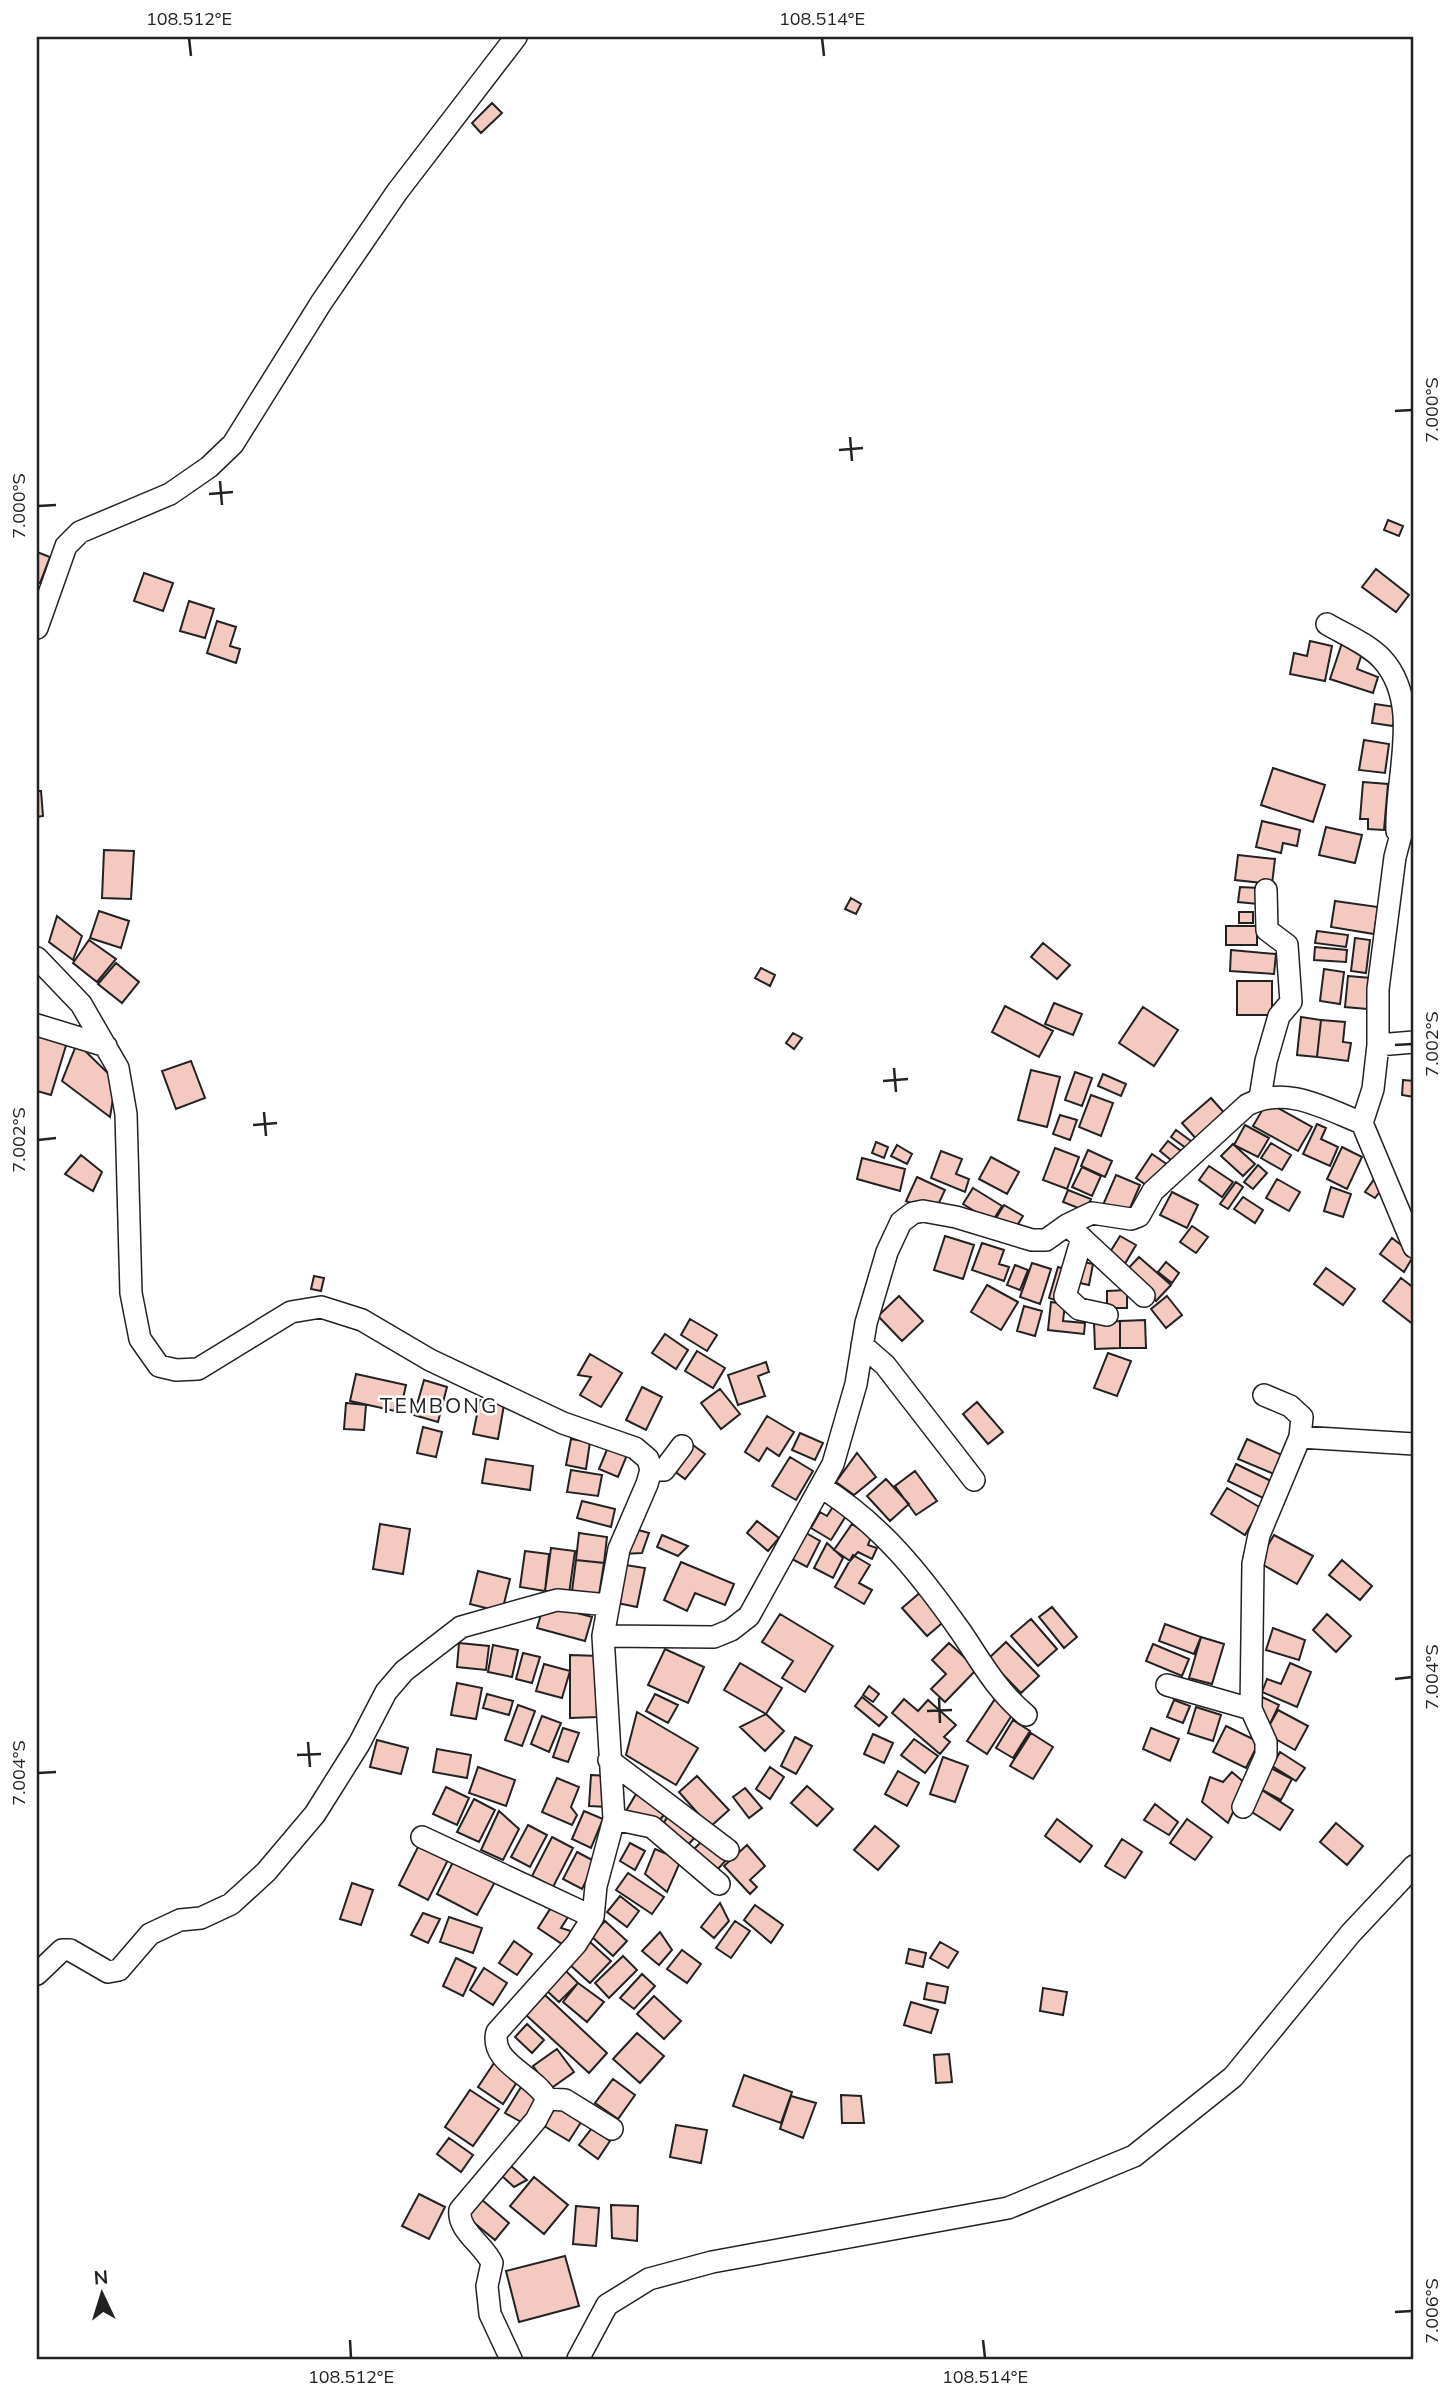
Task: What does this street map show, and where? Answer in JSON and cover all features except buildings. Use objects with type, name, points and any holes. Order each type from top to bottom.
[{"type":"street","points":[[37,628],[66,546],[80,532],[170,494],[209,467],[233,444],[321,303],[397,192],[516,37]]},
{"type":"street","points":[[1327,624],[1380,656],[1390,669],[1405,710],[1396,804],[1395,857],[1378,989],[1378,1045],[1373,1089],[1362,1123],[1414,1247]]},
{"type":"street","points":[[1395,857],[1414,785]]},
{"type":"street","points":[[1260,1098],[1266,1061],[1279,1016],[1291,1002],[1292,990],[1287,945],[1267,930],[1266,890]]},
{"type":"street","points":[[37,958],[81,1004],[118,1068],[126,1114],[131,1293],[140,1339],[159,1366],[176,1370],[198,1369],[291,1312],[321,1307],[362,1320],[430,1360],[563,1423],[635,1448],[648,1459],[651,1469],[619,1549],[603,1636],[614,1819],[596,1886],[593,1917],[576,1944],[504,2022],[494,2042],[499,2053],[547,2099],[565,2100],[612,2129]]},
{"type":"street","points":[[37,1025],[106,1046]]},
{"type":"street","points":[[1378,1045],[1414,1042]]},
{"type":"street","points":[[603,1636],[713,1637],[731,1630],[748,1616],[761,1598],[833,1464],[856,1384],[862,1345],[887,1252],[901,1222],[913,1213],[923,1211],[956,1217],[1032,1240],[1046,1240],[1075,1232],[1092,1213],[1131,1219],[1139,1216],[1153,1191],[1247,1105],[1260,1098],[1275,1095],[1309,1102],[1362,1123]]},
{"type":"street","points":[[1075,1232],[1144,1296]]},
{"type":"street","points":[[1075,1232],[1065,1296],[1079,1309],[1107,1315]]},
{"type":"street","points":[[862,1345],[885,1365],[974,1480]]},
{"type":"street","points":[[1243,1807],[1266,1755],[1266,1742],[1251,1709],[1253,1564],[1259,1535],[1300,1437],[1302,1417],[1298,1411],[1264,1395]]},
{"type":"street","points":[[1300,1437],[1414,1444]]},
{"type":"street","points":[[651,1469],[664,1469],[682,1446]]},
{"type":"street","points":[[821,1487],[863,1515],[881,1531],[916,1571],[1004,1697],[1027,1715]]},
{"type":"street","points":[[37,1974],[47,1961],[62,1950],[70,1950],[108,1972],[119,1970],[150,1934],[180,1920],[201,1918],[231,1904],[266,1872],[315,1814],[359,1744],[386,1692],[404,1671],[461,1627],[557,1600],[608,1605]]},
{"type":"street","points":[[1167,1685],[1251,1709]]},
{"type":"street","points":[[610,1760],[728,1850]]},
{"type":"street","points":[[614,1819],[652,1827],[719,1884]]},
{"type":"street","points":[[422,1837],[593,1917]]},
{"type":"street","points":[[578,2359],[607,2305],[649,2279],[712,2262],[1008,2208],[1134,2156],[1233,2077],[1351,1933],[1414,1866]]},
{"type":"street","points":[[511,2359],[490,2314],[487,2286],[492,2263],[459,2217],[460,2210],[536,2120],[547,2099]]},
{"type":"district","name":"TEMBONG","points":[[439,1405]]}]
